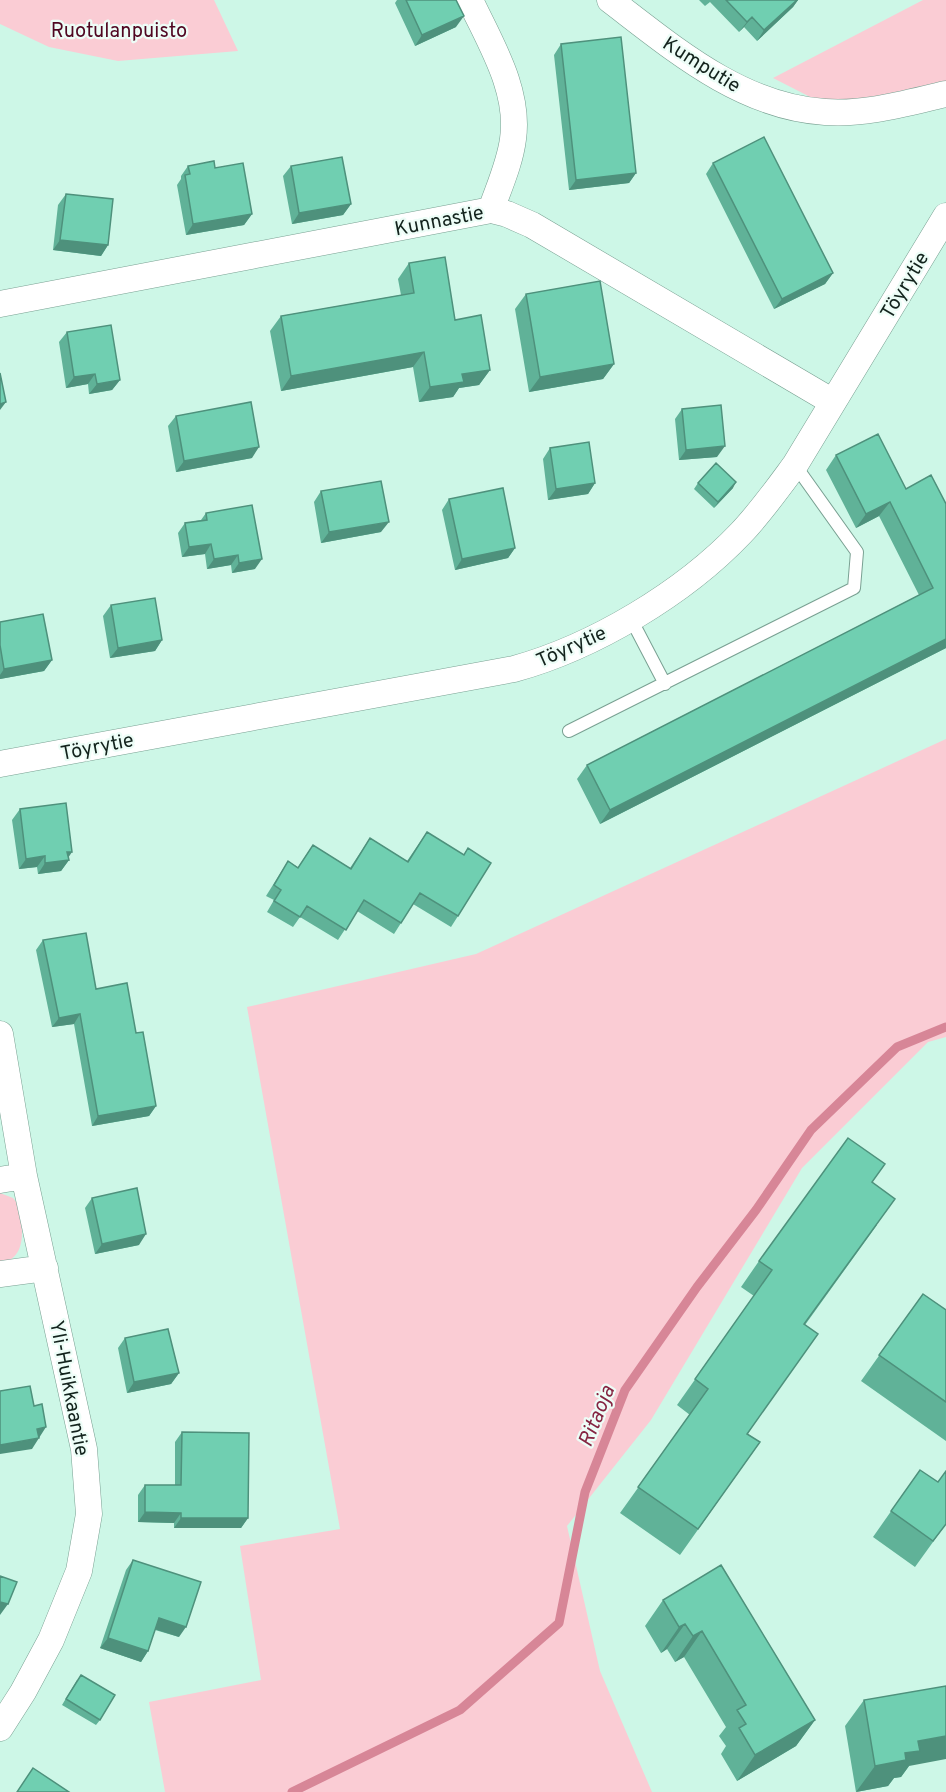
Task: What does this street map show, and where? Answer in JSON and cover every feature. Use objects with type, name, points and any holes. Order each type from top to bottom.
[{"type":"street","points":[[470,0],[505,77],[514,117],[513,140],[491,210]]},
{"type":"street","name":"Kumputie","points":[[610,0],[660,38],[724,81],[755,96],[790,106],[824,112],[864,111],[946,94]]},
{"type":"street","name":"Kunnastie","points":[[0,304],[491,210],[532,225],[833,402]]},
{"type":"street","name":"Töyrytie","points":[[0,764],[514,669],[554,656],[631,619],[709,564],[742,533],[767,503],[795,465],[946,216]]},
{"type":"street","name":"Yli-Huikkaantie","points":[[0,1034],[12,1178],[45,1268],[84,1449],[89,1514],[79,1571],[51,1640],[23,1692],[0,1728]]},
{"type":"street","points":[[0,1274],[45,1268]]},
{"type":"lane","points":[[569,732],[854,588],[857,552],[795,465]]},
{"type":"lane","points":[[631,619],[664,684]]},
{"type":"green space","name":"Ruotulanpuisto","points":[[0,0],[214,0],[238,51],[118,61],[49,47],[0,24]]},
{"type":"green space","points":[[923,0],[946,0],[946,82],[865,100],[818,101],[773,78]]},
{"type":"green space","points":[[946,739],[946,1037],[928,1042],[802,1168],[651,1420],[567,1526],[600,1671],[652,1792],[165,1792],[149,1702],[261,1680],[240,1546],[340,1529],[247,1007],[476,954]]},
{"type":"green space","points":[[0,1193],[13,1198],[17,1203],[22,1239],[16,1255],[0,1263]]},
{"type":"building","points":[[406,0],[456,0],[464,16],[422,35]]},
{"type":"building","points":[[726,0],[797,0],[764,30],[752,17],[747,22]]},
{"type":"building","points":[[621,37],[636,173],[576,180],[561,44]]},
{"type":"building","points":[[764,137],[833,273],[782,299],[713,163]]},
{"type":"building","points":[[342,157],[351,204],[299,213],[291,166]]},
{"type":"building","points":[[214,161],[215,168],[243,163],[252,214],[193,224],[185,175],[190,174],[188,166]]},
{"type":"building","points":[[66,194],[113,199],[108,245],[60,240]]},
{"type":"building","points":[[445,257],[455,320],[481,315],[490,370],[462,374],[464,382],[430,387],[424,352],[291,376],[281,316],[414,293],[409,263]]},
{"type":"building","points":[[600,281],[614,364],[540,377],[526,294]]},
{"type":"building","points":[[111,325],[120,380],[97,384],[95,374],[74,377],[67,332]]},
{"type":"building","points":[[0,373],[6,402],[0,404]]},
{"type":"building","points":[[251,402],[259,447],[184,461],[176,416]]},
{"type":"building","points":[[721,405],[725,446],[686,450],[682,409]]},
{"type":"building","points":[[878,434],[906,489],[931,475],[946,504],[946,639],[610,810],[587,765],[933,588],[890,502],[866,514],[836,455]]},
{"type":"building","points":[[589,442],[595,483],[556,489],[550,448]]},
{"type":"building","points":[[716,463],[736,482],[718,502],[698,483]]},
{"type":"building","points":[[381,481],[389,522],[329,532],[321,491]]},
{"type":"building","points":[[503,488],[515,548],[462,559],[449,499]]},
{"type":"building","points":[[252,505],[262,559],[239,563],[238,555],[214,559],[211,544],[189,547],[185,523],[207,520],[206,513]]},
{"type":"building","points":[[155,598],[162,640],[118,648],[111,605]]},
{"type":"building","points":[[43,614],[52,660],[4,669],[0,645],[0,622]]},
{"type":"building","points":[[66,803],[72,852],[67,852],[69,860],[45,863],[45,856],[26,859],[20,809]]},
{"type":"building","points":[[427,832],[464,855],[468,848],[491,863],[458,916],[420,893],[401,923],[364,900],[346,930],[307,906],[300,917],[274,901],[281,890],[274,885],[288,861],[298,868],[313,845],[351,869],[370,838],[408,862]]},
{"type":"building","points":[[86,933],[96,989],[127,983],[136,1033],[143,1032],[156,1106],[98,1116],[80,1014],[59,1018],[43,940]]},
{"type":"building","points":[[848,1138],[885,1164],[872,1182],[895,1199],[804,1324],[818,1334],[747,1434],[760,1442],[698,1529],[638,1487],[708,1389],[695,1379],[772,1270],[759,1261]]},
{"type":"building","points":[[137,1188],[146,1234],[102,1244],[92,1198]]},
{"type":"building","points":[[923,1294],[946,1310],[946,1402],[879,1355]]},
{"type":"building","points":[[168,1329],[179,1373],[134,1382],[125,1338]]},
{"type":"building","points":[[30,1386],[34,1406],[42,1404],[46,1427],[37,1429],[39,1438],[0,1445],[0,1391]]},
{"type":"building","points":[[182,1432],[249,1433],[248,1518],[181,1518],[181,1513],[145,1512],[145,1485],[181,1485]]},
{"type":"building","points":[[920,1470],[938,1482],[946,1471],[946,1524],[933,1541],[891,1511]]},
{"type":"building","points":[[133,1560],[201,1582],[186,1627],[159,1618],[148,1651],[108,1638]]},
{"type":"building","points":[[721,1565],[815,1720],[755,1755],[739,1728],[746,1724],[737,1710],[746,1705],[702,1631],[693,1636],[685,1624],[679,1627],[663,1600]]},
{"type":"building","points":[[0,1576],[17,1582],[8,1604],[0,1602]]},
{"type":"building","points":[[81,1675],[115,1695],[100,1720],[66,1699]]},
{"type":"building","points":[[946,1686],[946,1736],[918,1741],[920,1751],[905,1753],[906,1760],[875,1766],[864,1700]]},
{"type":"building","points":[[33,1768],[69,1792],[17,1792]]},
{"type":"waterway","name":"Ritaoja","points":[[292,1792],[460,1710],[559,1623],[585,1492],[625,1390],[697,1287],[756,1210],[811,1130],[897,1047],[946,1027]]}]
